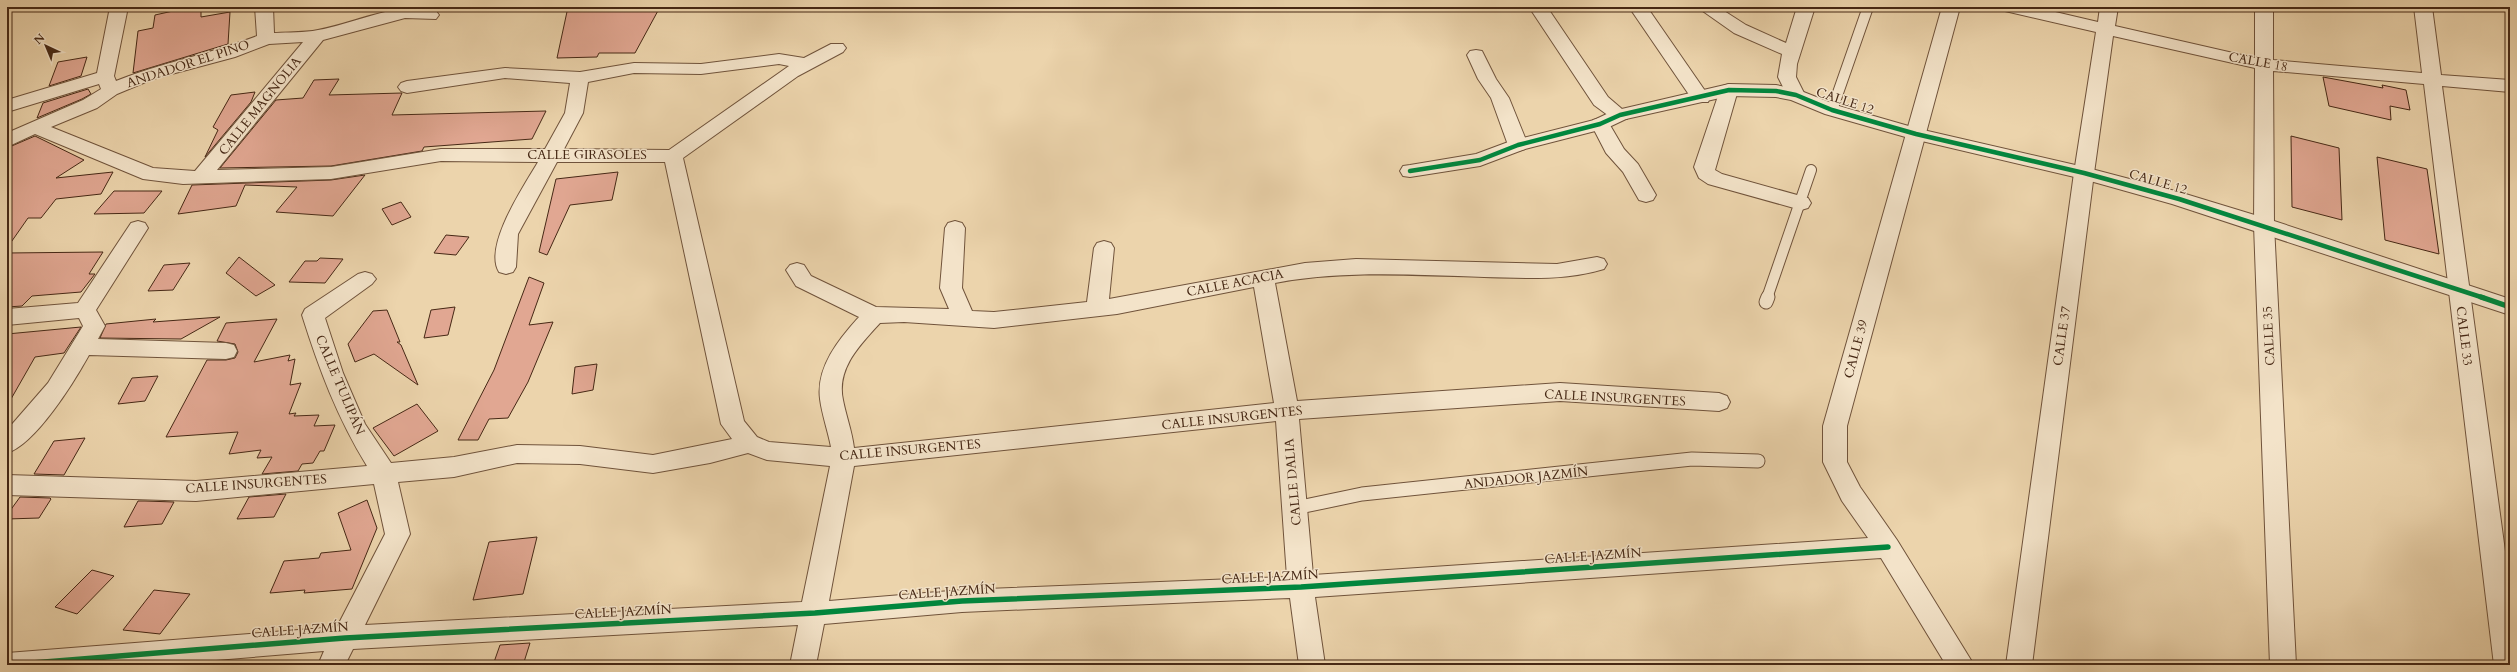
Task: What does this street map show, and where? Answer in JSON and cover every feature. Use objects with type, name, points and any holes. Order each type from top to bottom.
[{"type":"street","points":[[7,140],[90,104],[108,83],[119,7]]},
{"type":"street","points":[[264,7],[266,39]]},
{"type":"street","points":[[1538,7],[1600,101],[1620,115]]},
{"type":"street","points":[[1638,7],[1701,98]]},
{"type":"street","points":[[1706,7],[1740,29],[1792,52]]},
{"type":"street","points":[[1796,95],[1787,77],[1792,52],[1806,7]]},
{"type":"street","name":"CALLE 39","points":[[1951,7],[1835,426],[1835,462],[1852,494],[1888,547],[1961,665]]},
{"type":"street","name":"CALLE 18","points":[[2011,7],[2264,65],[2432,81],[2510,86]]},
{"type":"street","name":"CALLE 37","points":[[2019,665],[2084,173],[2106,30],[2108,7]]},
{"type":"street","name":"CALLE 35","points":[[2264,7],[2264,225],[2283,665]]},
{"type":"street","name":"CALLE 33","points":[[2423,7],[2507,665]]},
{"type":"street","name":"ANDADOR EL PINO","points":[[108,83],[147,75],[229,53],[266,39],[317,36],[405,10],[430,15]]},
{"type":"street","name":"CALLE MAGNOLIA","points":[[202,176],[317,36]]},
{"type":"street","points":[[749,444],[733,424],[673,156],[792,72],[837,48]]},
{"type":"street","points":[[1476,55],[1487,79],[1500,98],[1518,146]]},
{"type":"street","points":[[407,87],[505,73],[580,78],[634,68],[669,67],[701,69],[779,59],[806,64]]},
{"type":"street","points":[[506,267],[508,234],[574,113],[580,78]]},
{"type":"street","points":[[7,106],[108,83]]},
{"type":"street","points":[[1729,90],[1704,167],[1706,173],[1715,179],[1801,203]]},
{"type":"street","name":"CALLE 12","points":[[1410,171],[1480,160],[1518,146],[1600,124],[1620,115],[1701,98],[1729,90],[1776,91],[1796,95],[1832,110],[1916,134],[2084,173],[2264,225],[2510,307]]},
{"type":"street","points":[[1600,124],[1616,153],[1631,168],[1646,195]]},
{"type":"street","name":"CALLE GIRASOLES","points":[[34,127],[150,174],[183,178],[202,176],[331,173],[441,155],[551,154],[673,156]]},
{"type":"street","points":[[85,310],[138,228]]},
{"type":"street","points":[[955,228],[951,288],[964,318]]},
{"type":"street","points":[[1097,308],[1104,248]]},
{"type":"street","name":"CALLE ACACIA","points":[[874,315],[904,314],[994,320],[1097,308],[1305,270],[1356,266],[1557,271],[1597,264]]},
{"type":"street","points":[[797,270],[804,281],[817,289],[874,315],[848,344],[834,369],[831,398],[839,426],[844,458],[815,613],[803,665]]},
{"type":"street","name":"CALLE DALIA","points":[[1263,277],[1287,412],[1301,587],[1312,665]]},
{"type":"street","name":"CALLE TULIPÁN","points":[[332,665],[398,534],[384,473],[355,427],[332,373],[313,315],[365,279]]},
{"type":"street","points":[[7,317],[85,310]]},
{"type":"street","points":[[7,461],[28,427],[83,348],[94,326],[85,310]]},
{"type":"street","points":[[83,348],[226,351]]},
{"type":"street","name":"CALLE INSURGENTES","points":[[7,485],[196,491],[454,467],[517,454],[580,455],[653,464],[710,454],[749,444],[767,452],[844,458],[1287,412],[1560,392],[1718,402]]},
{"type":"street","points":[[7,444],[28,427]]},
{"type":"street","name":"CALLE JAZMÍN","points":[[7,665],[345,638],[815,613],[962,601],[1301,587],[1888,547]]},
{"type":"lane","points":[[1832,110],[1868,7]]},
{"type":"lane","points":[[1766,302],[1811,170]]},
{"type":"lane","name":"ANDADOR JAZMÍN","points":[[1295,508],[1362,494],[1692,459],[1758,461]]},
{"type":"building","points":[[191,7],[201,7],[201,17],[230,12],[228,44],[133,73],[138,31],[153,28],[155,15]]},
{"type":"building","points":[[568,7],[660,7],[635,53],[599,53],[597,57],[557,58]]},
{"type":"building","points":[[87,57],[81,76],[49,86],[58,62]]},
{"type":"building","points":[[2323,77],[2383,88],[2382,85],[2406,90],[2410,110],[2390,106],[2391,120],[2329,106]]},
{"type":"building","points":[[339,79],[329,95],[402,93],[392,115],[546,111],[532,139],[424,147],[422,151],[331,166],[220,168],[276,100],[303,98],[314,80]]},
{"type":"building","points":[[88,89],[91,94],[37,118],[43,103]]},
{"type":"building","points":[[255,92],[251,102],[205,157],[218,130],[213,127],[231,95]]},
{"type":"building","points":[[35,136],[84,160],[56,178],[113,172],[101,194],[56,199],[41,218],[28,218],[7,248],[7,148]]},
{"type":"building","points":[[2291,136],[2339,148],[2342,220],[2292,207]]},
{"type":"building","points":[[2377,157],[2427,169],[2439,254],[2385,240]]},
{"type":"building","points":[[618,172],[612,200],[570,205],[547,255],[539,252],[556,179]]},
{"type":"building","points":[[365,175],[333,216],[276,212],[297,187],[245,185],[236,206],[178,214],[192,185],[331,180]]},
{"type":"building","points":[[114,191],[162,191],[144,213],[94,214]]},
{"type":"building","points":[[401,202],[411,217],[392,225],[382,209]]},
{"type":"building","points":[[446,235],[469,237],[456,255],[434,253]]},
{"type":"building","points":[[103,252],[89,274],[95,274],[81,292],[32,296],[22,306],[7,307],[7,253]]},
{"type":"building","points":[[239,257],[275,285],[256,296],[226,273]]},
{"type":"building","points":[[320,258],[343,259],[325,283],[289,282],[305,261],[317,261]]},
{"type":"building","points":[[190,263],[173,290],[148,291],[164,265]]},
{"type":"building","points":[[529,277],[544,283],[529,325],[553,322],[528,382],[508,418],[489,419],[478,440],[458,440],[494,370]]},
{"type":"building","points":[[455,307],[448,335],[424,338],[431,310]]},
{"type":"building","points":[[387,310],[400,342],[397,342],[401,345],[418,385],[374,354],[355,362],[348,344],[373,311]]},
{"type":"building","points":[[220,317],[181,339],[100,338],[106,324],[156,319],[153,322]]},
{"type":"building","points":[[277,319],[254,362],[290,355],[288,361],[295,359],[290,385],[301,383],[289,414],[296,413],[294,416],[319,415],[314,426],[335,425],[324,451],[320,451],[313,463],[302,464],[298,471],[262,474],[272,457],[257,458],[261,450],[229,454],[238,432],[166,437],[207,360],[226,360],[235,358],[238,352],[235,344],[217,341],[226,323]]},
{"type":"building","points":[[81,327],[64,353],[35,357],[7,406],[7,334]]},
{"type":"building","points":[[597,364],[593,390],[572,394],[575,367]]},
{"type":"building","points":[[158,376],[145,401],[118,404],[132,378]]},
{"type":"building","points":[[417,404],[438,431],[394,456],[373,428]]},
{"type":"building","points":[[85,438],[64,475],[34,474],[54,441]]},
{"type":"building","points":[[286,494],[274,517],[237,519],[249,497]]},
{"type":"building","points":[[20,497],[51,499],[39,518],[7,519],[7,515]]},
{"type":"building","points":[[367,500],[377,528],[352,589],[304,593],[305,590],[270,593],[284,561],[319,558],[321,553],[351,550],[338,513]]},
{"type":"building","points":[[138,501],[174,502],[162,524],[124,527]]},
{"type":"building","points":[[537,537],[523,594],[473,600],[489,542]]},
{"type":"building","points":[[92,570],[114,576],[77,614],[55,607]]},
{"type":"building","points":[[154,590],[190,594],[160,634],[123,630]]},
{"type":"building","points":[[530,643],[524,662],[493,665],[500,645]]},
{"type":"cycle path","points":[[1410,171],[1480,160],[1518,145],[1600,124],[1620,115],[1729,90],[1776,91],[1796,95],[1832,110],[1916,134],[2084,173],[2179,199],[2264,225],[2510,307]]},
{"type":"cycle path","points":[[7,665],[345,638],[815,613],[962,601],[1301,587],[1888,547]]}]
